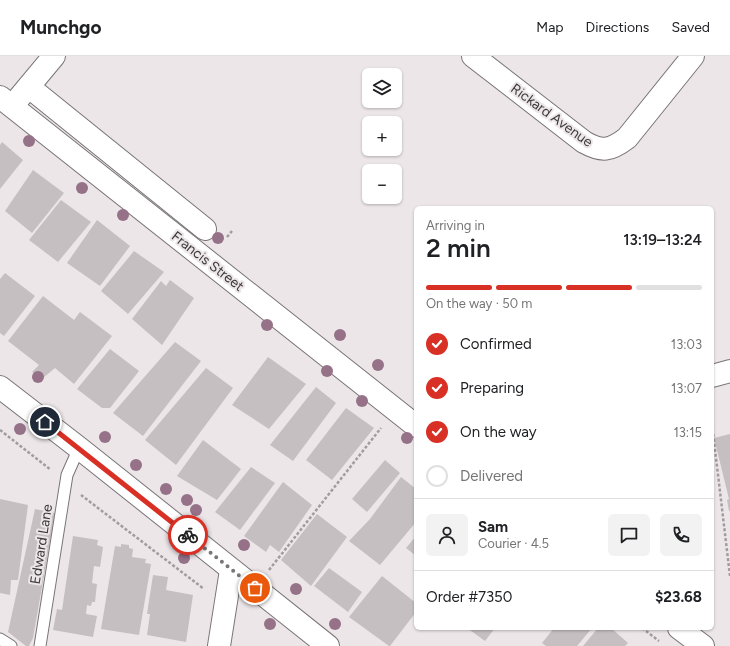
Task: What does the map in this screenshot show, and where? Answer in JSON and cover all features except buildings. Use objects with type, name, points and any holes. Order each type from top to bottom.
[{"type":"street","points":[[6,102],[29,87],[54,56]]},
{"type":"street","name":"Rickard Avenue","points":[[473,56],[584,142],[594,148],[606,149],[618,145],[627,138],[693,56]]},
{"type":"street","name":"Francis Street","points":[[29,87],[205,229]]},
{"type":"street","name":"Francis Street","points":[[6,102],[414,424]]},
{"type":"street","points":[[714,375],[730,371]]},
{"type":"street","points":[[0,387],[328,646]]},
{"type":"street","points":[[219,646],[231,570]]},
{"type":"street","points":[[682,630],[703,646]]},
{"type":"lane","name":"Edward Lane","points":[[40,646],[67,475],[78,448]]},
{"type":"lane","points":[[0,639],[11,646]]},
{"type":"path","points":[[272,567],[395,410]]},
{"type":"path","points":[[0,430],[66,483],[226,605]]},
{"type":"path","points":[[714,441],[730,576]]},
{"type":"path","points":[[644,630],[659,642]]},
{"type":"way so far","points":[[188,535],[255,588]]},
{"type":"route","points":[[45,422],[188,535]]}]
